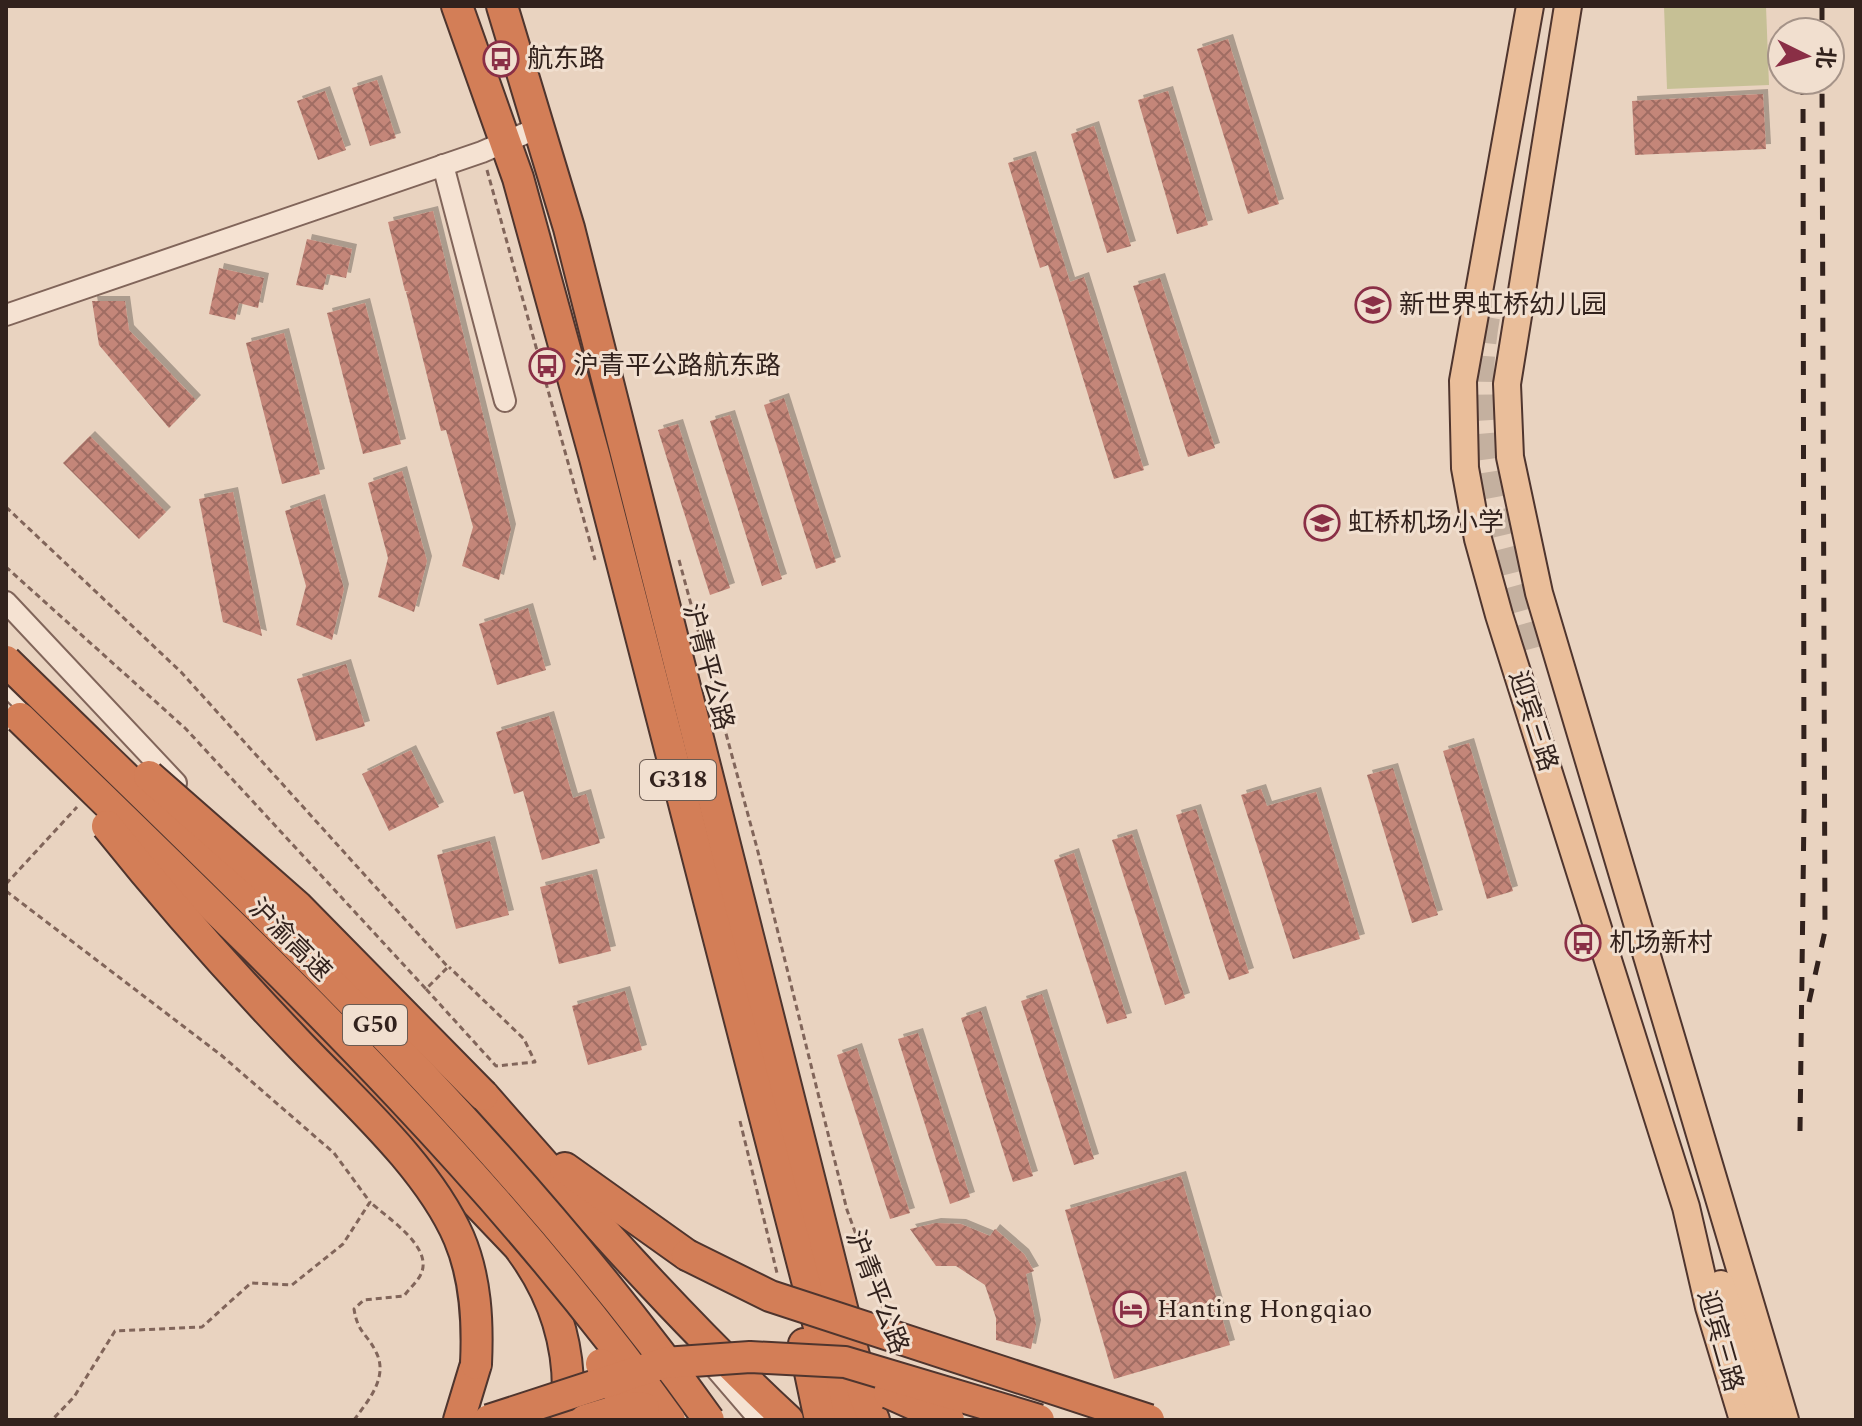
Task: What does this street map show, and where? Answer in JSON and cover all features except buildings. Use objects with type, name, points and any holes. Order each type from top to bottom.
[{"type":"highway","name":"G318","points":[[457,6],[493,147],[518,178],[595,458],[843,1420]]},
{"type":"highway","name":"沪青平公路","points":[[502,6],[569,228],[850,1342],[874,1420]]},
{"type":"highway","points":[[6,659],[162,786],[297,906],[483,1095],[540,1149],[607,1202],[687,1255],[770,1296],[1149,1420]]},
{"type":"highway","name":"沪渝高速","points":[[6,659],[429,1080],[602,1282],[712,1420]]},
{"type":"highway","points":[[13,712],[177,912],[411,1165],[440,1203],[459,1238],[471,1276],[477,1325],[476,1364],[459,1420]]},
{"type":"highway","name":"沪渝高速","points":[[13,712],[304,996],[405,1100],[503,1210],[670,1420]]},
{"type":"highway","points":[[209,890],[233,947],[518,1246],[540,1276],[556,1310],[566,1355],[566,1420]]},
{"type":"highway","points":[[483,1095],[575,1201],[719,1356],[788,1420]]},
{"type":"highway","points":[[503,1210],[636,1420]]},
{"type":"highway","points":[[797,1240],[792,1287],[820,1420]]},
{"type":"highway","name":"沪青平公路","points":[[850,1342],[890,1420]]},
{"type":"highway","points":[[750,1357],[843,1376],[949,1420]]},
{"type":"highway","points":[[489,1420],[664,1363],[750,1357],[845,1362],[1039,1420]]},
{"type":"highway","points":[[585,1420],[628,1407],[670,1409],[729,1420]]},
{"type":"main road","name":"迎宾三路","points":[[1530,6],[1463,381],[1465,468],[1478,539],[1525,665],[1763,1420]]},
{"type":"main road","points":[[1478,539],[1496,577],[1506,581],[1518,578],[1526,570],[1528,552],[1500,453],[1494,382],[1505,281],[1550,6]]},
{"type":"main road","name":"迎宾三路","points":[[1568,6],[1507,384],[1510,457],[1528,552],[1785,1420]]},
{"type":"main road","points":[[1525,665],[1518,646],[1527,634],[1541,633],[1551,643],[1563,673]]},
{"type":"main road","name":"迎宾三路","points":[[1525,665],[1686,1207],[1709,1307],[1743,1420]]},
{"type":"main road","points":[[1727,1305],[1752,1420]]},
{"type":"street","points":[[6,315],[443,165],[540,127]]},
{"type":"street","points":[[443,165],[505,401]]},
{"type":"street","points":[[6,602],[558,1186],[760,1420]]},
{"type":"street","points":[[6,685],[472,1154],[684,1394],[712,1420]]},
{"type":"path","points":[[493,147],[597,566]]},
{"type":"path","points":[[6,507],[181,672],[448,967],[524,1039],[535,1062],[496,1066],[186,729],[6,567]]},
{"type":"path","name":"沪青平公路","points":[[678,556],[757,848],[847,1210],[883,1308]]},
{"type":"path","points":[[6,884],[102,780]]},
{"type":"path","points":[[6,891],[221,1055],[334,1153],[370,1202],[414,1241],[422,1259],[422,1274],[404,1296],[364,1300],[354,1309],[357,1330],[377,1352],[380,1372],[374,1393],[354,1420]]},
{"type":"path","points":[[426,989],[448,967]]},
{"type":"path","points":[[740,1119],[779,1286]]},
{"type":"path","points":[[52,1420],[74,1397],[115,1331],[202,1327],[251,1283],[292,1285],[343,1244],[370,1202]]},
{"type":"shaded area","points":[[1664,6],[1766,6],[1766,85],[1667,89]]},
{"type":"tunnel","points":[[1487,317],[1481,404],[1484,448],[1499,533],[1533,660]]},
{"type":"railway","points":[[1803,6],[1803,16]]},
{"type":"railway","points":[[1822,6],[1822,16]]},
{"type":"railway","points":[[1800,1131],[1804,812],[1803,96]]},
{"type":"railway","points":[[1809,1002],[1825,931],[1822,96]]},
{"type":"place","name":"航东路","points":[[501,59]]},
{"type":"place","name":"新世界虹桥幼儿园","points":[[1373,305]]},
{"type":"place","name":"沪青平公路航东路","points":[[547,366]]},
{"type":"place","name":"虹桥机场小学","points":[[1322,523]]},
{"type":"place","name":"机场新村","points":[[1583,943]]},
{"type":"place","name":"Hanting Hongqiao","points":[[1131,1309]]}]
